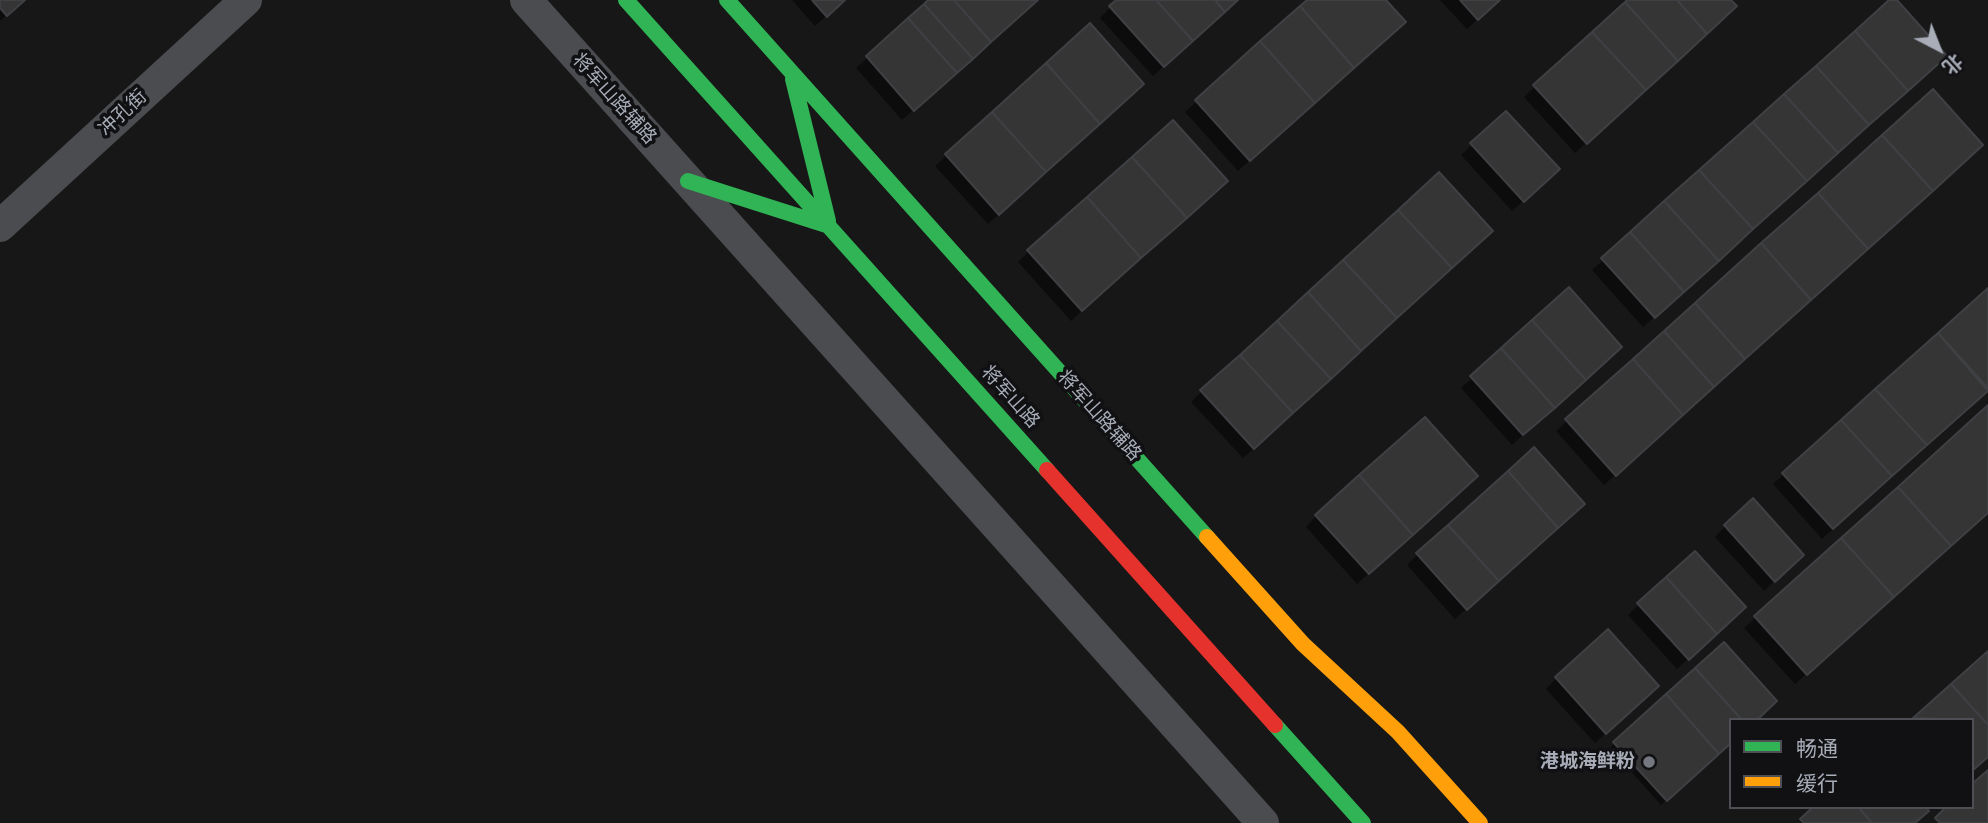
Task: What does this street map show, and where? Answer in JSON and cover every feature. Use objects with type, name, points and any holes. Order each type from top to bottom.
[{"type":"street","name":"冲孔街","points":[[0,226],[246,0]]},
{"type":"street","name":"将军山路辅路","points":[[526,0],[1263,823]]},
{"type":"street","name":"将军山路","points":[[626,0],[1363,823]]},
{"type":"street","name":"将军山路辅路","points":[[727,0],[1303,644],[1398,732],[1480,823]]},
{"type":"street","points":[[791,72],[829,226]]},
{"type":"street","points":[[688,181],[829,226]]},
{"type":"street","points":[[1297,748],[1317,798]]},
{"type":"building","points":[[0,0],[25,0],[7,16],[0,8]]},
{"type":"building","points":[[812,0],[845,0],[827,17]]},
{"type":"building","points":[[928,0],[954,0],[991,42],[973,59],[924,4]]},
{"type":"building","points":[[954,0],[1038,0],[991,42]]},
{"type":"building","points":[[1116,0],[1156,0],[1193,41],[1164,67],[1109,6]]},
{"type":"building","points":[[1156,0],[1215,0],[1225,12],[1193,41]]},
{"type":"building","points":[[1215,0],[1238,0],[1225,12]]},
{"type":"building","points":[[1307,0],[1386,0],[1406,22],[1354,68],[1300,6]]},
{"type":"building","points":[[1460,0],[1500,0],[1478,20]]},
{"type":"building","points":[[1677,0],[1707,34],[1678,61],[1625,2]]},
{"type":"building","points":[[1677,0],[1731,0],[1737,6],[1707,34]]},
{"type":"building","points":[[1889,0],[1897,0],[1947,56],[1908,91],[1855,31]]},
{"type":"building","points":[[1625,2],[1678,61],[1646,90],[1592,32]]},
{"type":"building","points":[[924,4],[973,59],[957,73],[908,18]]},
{"type":"building","points":[[1300,6],[1354,68],[1315,103],[1260,41]]},
{"type":"building","points":[[908,18],[957,73],[914,111],[866,56]]},
{"type":"building","points":[[1090,23],[1144,84],[1100,124],[1046,63]]},
{"type":"building","points":[[1855,31],[1908,91],[1869,125],[1816,66]]},
{"type":"building","points":[[1592,32],[1646,90],[1587,144],[1533,85]]},
{"type":"building","points":[[1260,41],[1315,103],[1250,161],[1195,100]]},
{"type":"building","points":[[1046,63],[1100,124],[1046,172],[992,112]]},
{"type":"building","points":[[1816,66],[1869,125],[1838,153],[1784,94]]},
{"type":"building","points":[[1933,89],[1983,145],[1933,191],[1882,135]]},
{"type":"building","points":[[1784,94],[1838,153],[1807,181],[1753,122]]},
{"type":"building","points":[[1506,111],[1560,169],[1524,202],[1470,143]]},
{"type":"building","points":[[992,112],[1046,172],[999,215],[945,154]]},
{"type":"building","points":[[1173,120],[1228,181],[1187,218],[1132,157]]},
{"type":"building","points":[[1753,122],[1807,181],[1753,229],[1699,170]]},
{"type":"building","points":[[1882,135],[1933,191],[1868,249],[1818,193]]},
{"type":"building","points":[[1132,157],[1187,218],[1141,258],[1087,197]]},
{"type":"building","points":[[1699,170],[1753,229],[1719,261],[1664,201]]},
{"type":"building","points":[[1439,172],[1493,231],[1452,268],[1398,210]]},
{"type":"building","points":[[1818,193],[1868,249],[1811,300],[1761,243]]},
{"type":"building","points":[[1087,197],[1141,258],[1082,311],[1027,250]]},
{"type":"building","points":[[1664,201],[1719,261],[1684,292],[1630,232]]},
{"type":"building","points":[[1398,210],[1452,268],[1397,318],[1343,260]]},
{"type":"building","points":[[1630,232],[1684,292],[1655,318],[1601,258]]},
{"type":"building","points":[[1761,243],[1811,300],[1745,359],[1695,303]]},
{"type":"building","points":[[1343,260],[1397,318],[1361,351],[1308,292]]},
{"type":"building","points":[[1569,287],[1622,347],[1586,380],[1532,320]]},
{"type":"building","points":[[1988,288],[1988,388],[1938,333]]},
{"type":"building","points":[[1308,292],[1361,351],[1331,379],[1277,321]]},
{"type":"building","points":[[1695,303],[1745,359],[1714,387],[1664,331]]},
{"type":"building","points":[[1532,320],[1586,380],[1555,408],[1501,348]]},
{"type":"building","points":[[1277,321],[1331,379],[1293,413],[1240,355]]},
{"type":"building","points":[[1664,331],[1714,387],[1683,415],[1633,359]]},
{"type":"building","points":[[1938,333],[1988,391],[1927,445],[1875,389]]},
{"type":"building","points":[[1501,348],[1555,408],[1523,435],[1470,376]]},
{"type":"building","points":[[1240,355],[1293,413],[1254,449],[1200,390]]},
{"type":"building","points":[[1633,359],[1683,415],[1616,476],[1565,419]]},
{"type":"building","points":[[1875,389],[1927,445],[1892,476],[1841,420]]},
{"type":"building","points":[[1988,405],[1988,513],[1951,546],[1898,487]]},
{"type":"building","points":[[1425,417],[1478,476],[1413,535],[1359,475]]},
{"type":"building","points":[[1841,420],[1892,476],[1833,529],[1782,473]]},
{"type":"building","points":[[1534,447],[1585,504],[1558,528],[1508,471]]},
{"type":"building","points":[[1508,471],[1558,528],[1499,581],[1448,525]]},
{"type":"building","points":[[1359,475],[1413,535],[1369,574],[1315,515]]},
{"type":"building","points":[[1898,487],[1951,546],[1894,597],[1841,538]]},
{"type":"building","points":[[1753,498],[1804,555],[1775,582],[1724,525]]},
{"type":"building","points":[[1448,525],[1499,581],[1467,610],[1416,553]]},
{"type":"building","points":[[1841,538],[1894,597],[1807,675],[1754,616]]},
{"type":"building","points":[[1695,551],[1746,607],[1717,634],[1666,577]]},
{"type":"building","points":[[1666,577],[1717,634],[1689,660],[1637,603]]},
{"type":"building","points":[[1608,629],[1659,686],[1606,734],[1555,677]]},
{"type":"building","points":[[1724,642],[1777,701],[1759,718],[1740,718],[1695,668]]},
{"type":"building","points":[[1988,651],[1988,725],[1951,684]]},
{"type":"building","points":[[1695,668],[1740,718],[1729,718],[1729,745],[1719,754],[1666,694]]},
{"type":"building","points":[[1951,684],[1988,725],[1988,757],[1974,769],[1974,718],[1913,718]]},
{"type":"building","points":[[1666,694],[1719,754],[1667,801],[1613,742]]},
{"type":"building","points":[[1988,770],[1988,823],[1940,823],[1935,818],[1944,809],[1974,809],[1974,782]]},
{"type":"building","points":[[1811,809],[1860,809],[1872,823],[1804,823],[1800,819]]},
{"type":"building","points":[[1860,809],[1929,811],[1915,823],[1872,823]]},
{"type":"traffic: fast","points":[[626,0],[1047,470]]},
{"type":"traffic: fast","points":[[727,0],[1207,537]]},
{"type":"traffic: fast","points":[[793,79],[828,221]]},
{"type":"traffic: fast","points":[[688,181],[829,226]]},
{"type":"traffic: fast","points":[[1275,725],[1363,823]]},
{"type":"traffic: slow","points":[[1207,537],[1303,644],[1398,732],[1480,823]]},
{"type":"traffic: jam","points":[[1047,470],[1275,725]]},
{"type":"place","name":"港城海鲜粉","points":[[1649,762]]}]
